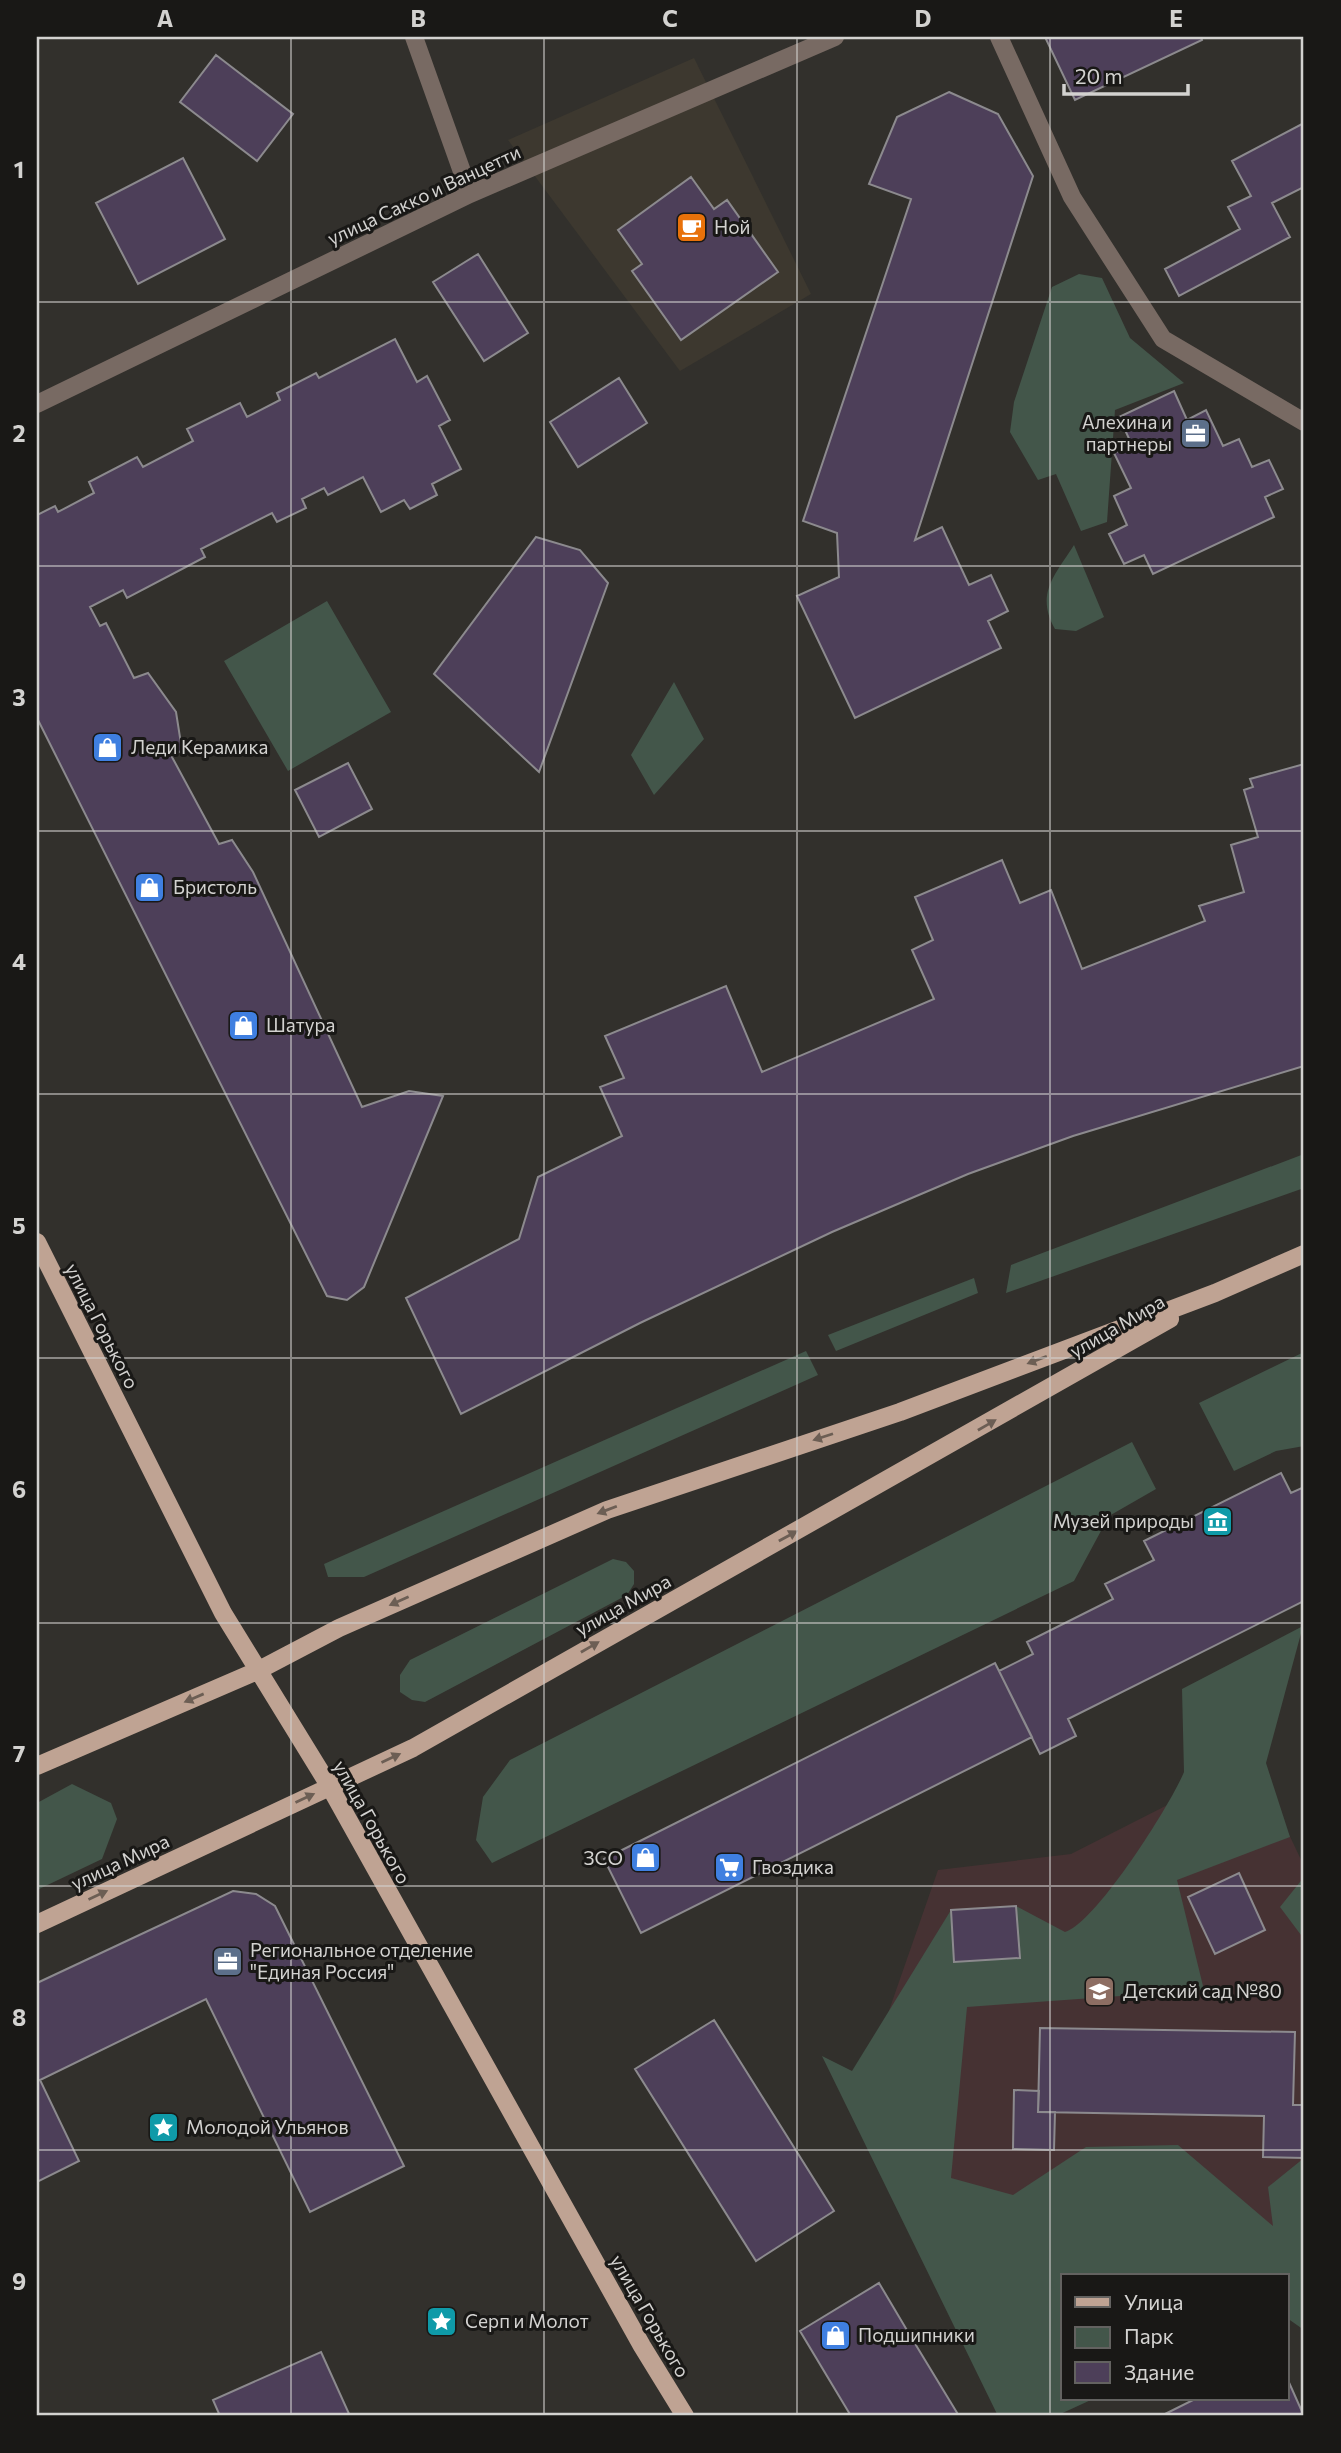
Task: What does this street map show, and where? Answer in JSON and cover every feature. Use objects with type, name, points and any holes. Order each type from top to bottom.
[{"type":"main road","name":"улица Горького","points":[[37,1242],[222,1613],[330,1787],[635,2334],[685,2416]]},
{"type":"main road","name":"улица Мира","points":[[37,1766],[257,1671],[339,1628],[607,1510],[900,1412],[1215,1293],[1304,1254]]},
{"type":"main road","name":"улица Мира","points":[[37,1924],[413,1748],[1215,1293]]},
{"type":"street","points":[[414,37],[470,194]]},
{"type":"street","name":"улица Сакко и Ванцетти","points":[[37,404],[470,194],[835,37]]},
{"type":"street","points":[[999,37],[1072,197],[1163,339],[1304,422]]},
{"type":"shaded area","points":[[694,58],[811,294],[680,371],[508,140]]},
{"type":"shaded area","name":"Детский сад №80","points":[[1254,1761],[1304,1866],[1304,2258],[1288,2275],[1061,2274],[854,2111],[938,1870],[1071,1854]]},
{"type":"green space","points":[[1079,274],[1102,278],[1130,338],[1184,383],[1115,410],[1107,522],[1081,531],[1056,474],[1038,480],[1010,432],[1014,402],[1052,287]]},
{"type":"green space","points":[[1074,545],[1104,617],[1076,631],[1055,629],[1049,617],[1047,595],[1054,576]]},
{"type":"green space","points":[[327,601],[391,712],[288,771],[224,661]]},
{"type":"green space","points":[[674,682],[704,739],[654,795],[631,755]]},
{"type":"green space","points":[[1304,1154],[1304,1188],[1006,1293],[1011,1265]]},
{"type":"green space","points":[[974,1278],[978,1293],[836,1351],[828,1335]]},
{"type":"green space","points":[[806,1351],[818,1375],[364,1577],[328,1577],[324,1564]]},
{"type":"green space","points":[[1304,1352],[1304,1446],[1276,1451],[1234,1471],[1199,1403]]},
{"type":"green space","points":[[1132,1442],[1156,1489],[1109,1516],[1074,1581],[492,1863],[476,1840],[483,1797],[510,1760]]},
{"type":"green space","points":[[613,1559],[626,1562],[634,1571],[634,1584],[627,1595],[425,1702],[412,1700],[400,1692],[400,1675],[410,1660]]},
{"type":"green space","points":[[1303,1626],[1266,1763],[1290,1837],[1177,1880],[1204,1990],[967,2007],[951,2178],[1013,2195],[1086,2147],[1178,2145],[1273,2226],[1268,2187],[1304,2158],[1304,2330],[1288,2319],[1288,2274],[1061,2274],[1061,2400],[1091,2400],[1056,2416],[998,2416],[822,2056],[852,2071],[951,1910],[955,1962],[1019,1958],[1016,1906],[1065,1932],[1095,1908],[1149,1834],[1184,1772],[1182,1689]]},
{"type":"green space","points":[[72,1784],[111,1803],[117,1819],[102,1859],[37,1890],[37,1803]]},
{"type":"green space","points":[[1304,1877],[1304,1939],[1280,1907]]},
{"type":"building","points":[[1045,37],[1201,37],[1202,40],[1075,100]]},
{"type":"building","points":[[216,55],[293,114],[257,161],[180,102]]},
{"type":"building","points":[[949,92],[998,114],[1033,176],[915,540],[942,527],[969,585],[991,575],[1008,611],[988,621],[1001,648],[855,718],[797,596],[839,577],[837,533],[803,521],[911,199],[869,184],[897,117]]},
{"type":"building","points":[[1304,123],[1304,187],[1272,203],[1290,237],[1179,296],[1165,269],[1240,229],[1228,207],[1251,196],[1232,161]]},
{"type":"building","points":[[183,158],[225,239],[138,284],[96,203]]},
{"type":"building","points":[[691,177],[714,209],[727,200],[778,272],[681,340],[632,271],[642,264],[618,230]]},
{"type":"building","points":[[478,254],[528,333],[484,361],[433,282]]},
{"type":"building","points":[[395,339],[417,382],[427,376],[450,420],[439,426],[461,469],[432,484],[437,495],[410,509],[404,500],[381,512],[363,477],[328,495],[324,488],[302,499],[306,508],[277,522],[272,513],[201,549],[205,557],[127,598],[123,590],[90,607],[100,626],[106,623],[134,678],[148,673],[176,712],[182,750],[172,757],[219,844],[232,840],[253,872],[362,1107],[409,1091],[443,1096],[364,1287],[347,1300],[327,1296],[37,718],[37,515],[55,506],[58,512],[94,493],[89,482],[137,457],[143,467],[193,441],[187,429],[240,403],[247,417],[280,400],[277,393],[316,373],[319,378]]},
{"type":"building","points":[[619,378],[647,423],[578,467],[550,422]]},
{"type":"building","points":[[1174,391],[1187,420],[1206,410],[1223,446],[1239,439],[1252,467],[1269,460],[1283,489],[1265,497],[1274,517],[1153,574],[1144,555],[1124,564],[1109,534],[1127,525],[1114,496],[1131,488],[1114,453],[1132,445],[1119,417]]},
{"type":"building","points":[[536,537],[580,550],[608,583],[539,772],[434,674]]},
{"type":"building","points":[[348,763],[372,809],[319,837],[295,790]]},
{"type":"building","points":[[1304,764],[1304,1066],[1073,1136],[968,1174],[832,1232],[640,1323],[461,1414],[406,1298],[519,1239],[538,1177],[622,1136],[600,1087],[624,1078],[605,1036],[726,986],[762,1072],[934,999],[912,950],[933,940],[915,897],[1002,860],[1020,903],[1051,890],[1082,969],[1205,921],[1199,906],[1244,892],[1231,845],[1258,837],[1244,790],[1253,787],[1250,779]]},
{"type":"building","points":[[1281,1473],[1291,1493],[1304,1487],[1304,1601],[1068,1719],[1076,1736],[1040,1754],[999,1671],[1033,1654],[1027,1642],[1113,1599],[1105,1584],[1154,1560],[1144,1541]]},
{"type":"building","points":[[995,1663],[1032,1737],[641,1933],[604,1859]]},
{"type":"building","points":[[1239,1873],[1265,1930],[1215,1954],[1188,1897]]},
{"type":"building","points":[[233,1891],[256,1894],[275,1906],[404,2166],[310,2212],[206,1999],[40,2080],[79,2161],[37,2182],[37,1983]]},
{"type":"building","points":[[1016,1906],[1020,1958],[954,1962],[951,1910]]},
{"type":"building","points":[[714,2020],[834,2211],[756,2261],[635,2069]]},
{"type":"building","points":[[1040,2028],[1295,2032],[1293,2105],[1304,2105],[1304,2158],[1263,2157],[1264,2116],[1038,2112]]},
{"type":"building","points":[[1014,2090],[1039,2091],[1038,2112],[1055,2112],[1054,2150],[1013,2149]]},
{"type":"building","points":[[879,2283],[959,2416],[851,2416],[800,2331]]},
{"type":"building","points":[[321,2352],[350,2416],[220,2416],[213,2400]]},
{"type":"building","points":[[1288,2380],[1304,2416],[1161,2416],[1193,2400],[1288,2400]]},
{"type":"place","name":"Ной","points":[[691,227]]},
{"type":"place","name":"Алехина и партнеры","points":[[1195,433]]},
{"type":"place","name":"Леди Керамика","points":[[108,747]]},
{"type":"place","name":"Бристоль","points":[[150,887]]},
{"type":"place","name":"Шатура","points":[[243,1025]]},
{"type":"place","name":"Музей природы","points":[[1217,1521]]},
{"type":"place","name":"ЗСО","points":[[646,1858]]},
{"type":"place","name":"Гвоздика","points":[[729,1867]]},
{"type":"place","name":"Региональное отделение \"Единая Россия\"","points":[[227,1961]]},
{"type":"place","name":"Детский сад №80","points":[[1100,1991]]},
{"type":"place","name":"Молодой Ульянов","points":[[163,2127]]},
{"type":"place","name":"Серп и Молот","points":[[442,2321]]},
{"type":"place","name":"Подшипники","points":[[835,2335]]}]
